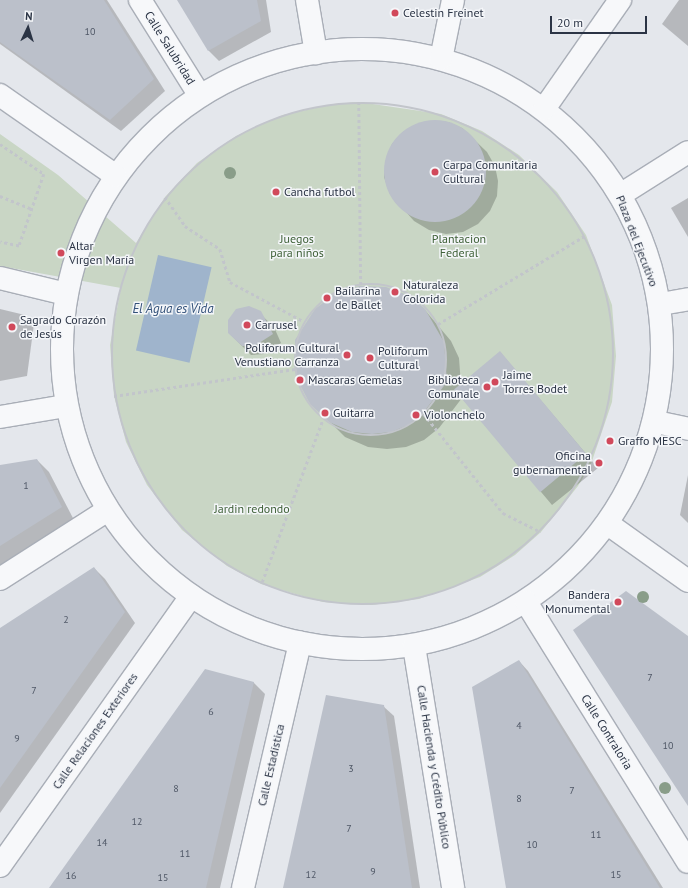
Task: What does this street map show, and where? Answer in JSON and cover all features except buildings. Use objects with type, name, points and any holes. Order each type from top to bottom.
[{"type":"street","name":"Calle Salubridad","points":[[140,0],[200,96]]},
{"type":"street","points":[[307,0],[316,52]]},
{"type":"street","points":[[440,59],[453,0]]},
{"type":"street","points":[[544,109],[620,0]]},
{"type":"street","name":"Plaza del Ejecutivo","points":[[358,49],[399,51],[440,59],[484,75],[512,88],[544,109],[572,133],[596,159],[620,195],[661,304],[665,364],[656,422],[637,475],[608,524],[570,567],[526,602],[472,629],[414,646],[357,650],[300,643],[243,625],[191,596],[145,558],[108,510],[82,460],[66,406],[61,350],[66,294],[87,226],[116,176],[154,132],[200,96],[236,76],[275,62],[316,52],[358,49]]},
{"type":"street","points":[[0,95],[116,176]]},
{"type":"street","points":[[620,195],[688,152]]},
{"type":"street","points":[[0,278],[66,294]]},
{"type":"street","points":[[661,304],[688,299]]},
{"type":"street","points":[[0,417],[66,406]]},
{"type":"street","points":[[656,422],[688,429]]},
{"type":"street","points":[[0,579],[108,510]]},
{"type":"street","points":[[608,524],[688,581]]},
{"type":"street","name":"Calle Relaciones Exteriores","points":[[0,866],[191,596]]},
{"type":"street","name":"Calle Contraloria","points":[[526,602],[688,862]]},
{"type":"street","name":"Calle Estadística","points":[[243,888],[300,643]]},
{"type":"street","name":"Calle Hacienda y Crédito Público","points":[[414,646],[453,888]]},
{"type":"path","points":[[359,102],[361,285]]},
{"type":"path","points":[[359,102],[441,114],[482,131],[519,155],[557,192],[586,235],[612,305],[616,356],[612,402],[591,464],[578,486],[541,532],[515,555],[480,577],[419,599],[371,605],[323,602],[262,582],[227,566],[182,530],[147,485],[126,442],[114,396],[110,345],[123,282],[136,243],[164,197],[197,163],[236,136],[283,115],[334,104],[359,102]]},
{"type":"path","points":[[0,144],[44,174],[19,246],[0,242]]},
{"type":"path","points":[[0,196],[32,209]]},
{"type":"path","points":[[164,197],[185,226],[220,249],[230,282],[304,322]]},
{"type":"path","points":[[438,324],[586,235]]},
{"type":"path","points":[[379,284],[396,288],[413,297],[427,309],[438,324],[447,355],[446,371],[435,401],[424,414],[410,425],[393,433],[375,436],[350,432],[323,419],[306,399],[295,369],[295,353],[304,322],[328,297],[344,289],[361,285],[379,284]]},
{"type":"path","points":[[114,396],[295,369]]},
{"type":"path","points":[[424,414],[502,513],[541,532]]},
{"type":"path","points":[[262,582],[323,419]]},
{"type":"green space","points":[[359,102],[441,114],[482,131],[519,155],[557,192],[586,235],[612,305],[616,356],[612,402],[591,464],[578,486],[541,532],[515,555],[480,577],[419,599],[371,605],[323,602],[261,584],[227,566],[182,530],[147,485],[126,442],[114,396],[110,345],[121,288],[0,266],[0,134],[58,175],[136,243],[165,197],[197,163],[236,136],[283,115],[334,104]]},
{"type":"water","name":"El Agua es Vida","points":[[158,255],[212,267],[190,363],[136,350]]},
{"type":"place","name":"Celestin Freinet","points":[[395,13]]},
{"type":"place","name":"Carpa Comunitaria Cultural","points":[[435,172]]},
{"type":"place","name":"Cancha futbol","points":[[276,192]]},
{"type":"place","name":"Altar Virgen María","points":[[61,253]]},
{"type":"place","name":"Naturaleza Colorida","points":[[395,292]]},
{"type":"place","name":"Bailarina de Ballet","points":[[327,298]]},
{"type":"place","name":"Carrusel","points":[[247,325]]},
{"type":"place","name":"Sagrado Corazón de Jesús","points":[[12,327]]},
{"type":"place","name":"Poliforum Cultural Venustiano Carranza","points":[[347,355]]},
{"type":"place","name":"Poliforum Cultural","points":[[370,358]]},
{"type":"place","name":"Mascaras Gemelas","points":[[300,380]]},
{"type":"place","name":"Jaime Torres Bodet","points":[[495,382]]},
{"type":"place","name":"Biblioteca Comunale","points":[[487,387]]},
{"type":"place","name":"Guitarra","points":[[325,413]]},
{"type":"place","name":"Violonchelo","points":[[416,415]]},
{"type":"place","name":"Graffo MESC","points":[[610,441]]},
{"type":"place","name":"Oficina gubernamental","points":[[599,463]]},
{"type":"place","name":"Bandera Monumental","points":[[618,602]]},
{"type":"park label","name":"Juegos para niños","points":[[297,246]]},
{"type":"park label","name":"Plantacion Federal","points":[[459,246]]},
{"type":"park label","name":"Jardin redondo","points":[[252,509]]}]
